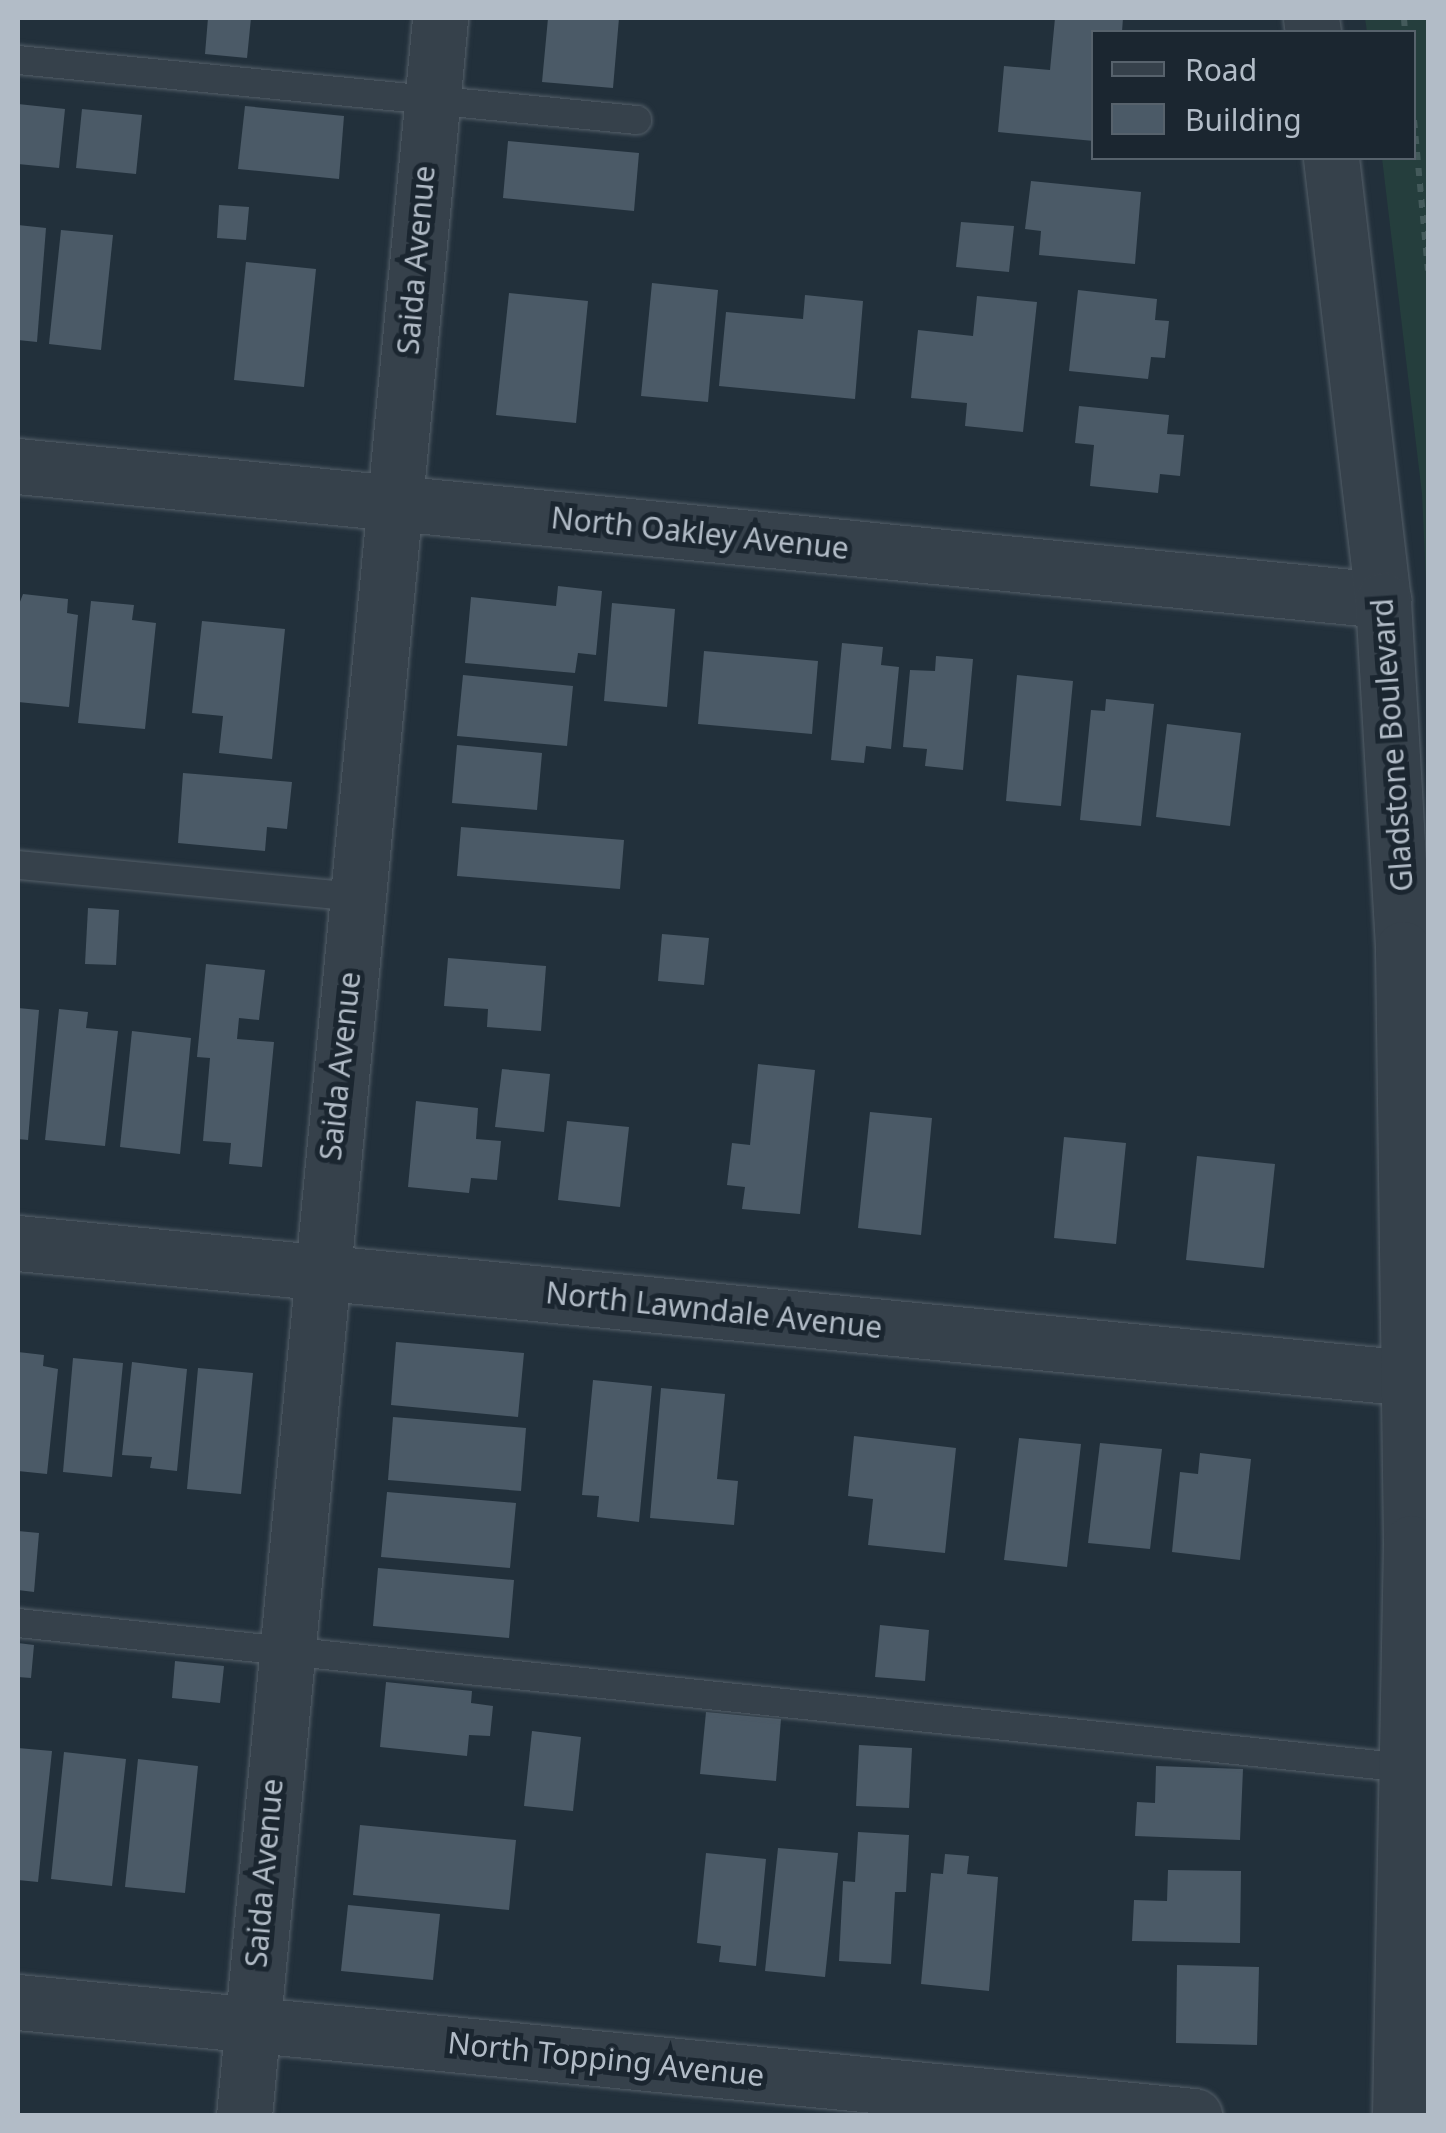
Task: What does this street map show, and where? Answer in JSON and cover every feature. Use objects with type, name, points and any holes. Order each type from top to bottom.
[{"type":"street","name":"Saida Avenue","points":[[244,2116],[284,1652],[440,18]]},
{"type":"street","name":"Gladstone Boulevard","points":[[1331,160],[1383,600],[1405,986],[1410,1378],[1408,1768],[1400,2116]]},
{"type":"street","name":"North Oakley Avenue","points":[[18,466],[1383,600]]},
{"type":"street","name":"North Lawndale Avenue","points":[[18,1243],[1410,1378]]},
{"type":"street","name":"North Topping Avenue","points":[[18,2002],[1194,2116]]},
{"type":"lane","points":[[18,60],[637,120]]},
{"type":"lane","points":[[18,865],[356,897]]},
{"type":"lane","points":[[18,1623],[1102,1731],[1408,1768]]},
{"type":"path","points":[[1416,141],[1428,270]]},
{"type":"green space","points":[[1365,18],[1428,18],[1428,624],[1422,494],[1382,160],[1416,160],[1416,30],[1367,30]]},
{"type":"building","points":[[208,18],[251,18],[247,58],[205,54]]},
{"type":"building","points":[[548,18],[619,18],[613,88],[542,82]]},
{"type":"building","points":[[1055,18],[1123,18],[1122,30],[1091,30],[1091,141],[998,132],[1004,66],[1050,70]]},
{"type":"building","points":[[18,104],[65,109],[59,168],[18,164]]},
{"type":"building","points":[[245,106],[344,116],[339,179],[238,169]]},
{"type":"building","points":[[82,109],[142,115],[136,174],[76,168]]},
{"type":"building","points":[[508,141],[639,153],[634,211],[503,198]]},
{"type":"building","points":[[1031,181],[1141,192],[1135,264],[1039,255],[1041,231],[1025,229]]},
{"type":"building","points":[[219,205],[249,207],[246,240],[217,238]]},
{"type":"building","points":[[961,222],[1014,226],[1009,272],[956,267]]},
{"type":"building","points":[[18,225],[46,228],[37,342],[18,340]]},
{"type":"building","points":[[61,230],[113,235],[101,350],[49,344]]},
{"type":"building","points":[[246,262],[316,269],[304,387],[234,380]]},
{"type":"building","points":[[652,283],[718,290],[708,402],[641,396]]},
{"type":"building","points":[[1078,290],[1157,299],[1155,320],[1169,321],[1165,358],[1151,357],[1148,379],[1069,371]]},
{"type":"building","points":[[509,293],[588,301],[576,423],[496,415]]},
{"type":"building","points":[[805,295],[863,301],[855,399],[719,386],[726,312],[803,319]]},
{"type":"building","points":[[977,296],[1037,302],[1023,432],[965,426],[967,403],[911,398],[918,330],[973,336]]},
{"type":"building","points":[[1079,406],[1169,415],[1167,434],[1184,435],[1180,476],[1160,474],[1158,493],[1090,486],[1094,445],[1075,443]]},
{"type":"building","points":[[558,586],[602,591],[596,655],[578,653],[575,673],[465,663],[471,597],[556,606]]},
{"type":"building","points":[[23,594],[68,599],[67,613],[78,615],[69,707],[18,702],[18,607]]},
{"type":"building","points":[[91,601],[134,605],[132,620],[156,623],[145,729],[78,723]]},
{"type":"building","points":[[612,603],[675,609],[667,707],[604,701]]},
{"type":"building","points":[[202,621],[285,629],[272,759],[219,753],[223,716],[192,713]]},
{"type":"building","points":[[842,643],[883,647],[881,665],[899,667],[891,749],[866,746],[864,763],[831,760]]},
{"type":"building","points":[[704,651],[818,661],[812,734],[698,724]]},
{"type":"building","points":[[936,656],[973,659],[963,770],[925,766],[927,749],[903,747],[910,670],[935,671]]},
{"type":"building","points":[[463,675],[573,686],[567,746],[457,736]]},
{"type":"building","points":[[1017,675],[1073,681],[1061,806],[1006,801]]},
{"type":"building","points":[[1106,699],[1154,704],[1141,826],[1080,820],[1091,710],[1105,711]]},
{"type":"building","points":[[1167,724],[1241,733],[1230,826],[1156,817]]},
{"type":"building","points":[[457,745],[542,753],[537,810],[452,803]]},
{"type":"building","points":[[183,773],[292,782],[287,829],[267,827],[265,851],[178,843]]},
{"type":"building","points":[[461,827],[624,840],[620,889],[457,876]]},
{"type":"building","points":[[88,908],[119,910],[116,965],[85,964]]},
{"type":"building","points":[[662,934],[709,938],[704,985],[658,981]]},
{"type":"building","points":[[448,958],[546,966],[541,1031],[487,1027],[488,1009],[444,1006]]},
{"type":"building","points":[[206,964],[265,970],[259,1020],[239,1018],[237,1039],[274,1042],[262,1167],[229,1164],[231,1143],[203,1141],[210,1058],[197,1057]]},
{"type":"building","points":[[18,1008],[39,1010],[28,1140],[18,1139]]},
{"type":"building","points":[[59,1009],[88,1012],[86,1028],[118,1031],[105,1146],[45,1140]]},
{"type":"building","points":[[132,1031],[191,1038],[180,1154],[120,1147]]},
{"type":"building","points":[[758,1064],[815,1070],[800,1214],[742,1209],[745,1187],[727,1185],[732,1143],[750,1145]]},
{"type":"building","points":[[502,1069],[550,1074],[544,1132],[495,1127]]},
{"type":"building","points":[[416,1101],[478,1108],[476,1139],[501,1141],[497,1180],[471,1178],[469,1193],[408,1187]]},
{"type":"building","points":[[870,1112],[932,1118],[921,1235],[858,1228]]},
{"type":"building","points":[[567,1121],[629,1127],[620,1207],[558,1200]]},
{"type":"building","points":[[1064,1137],[1126,1143],[1116,1244],[1054,1238]]},
{"type":"building","points":[[1197,1156],[1275,1164],[1264,1268],[1186,1260]]},
{"type":"building","points":[[396,1342],[524,1353],[518,1417],[391,1405]]},
{"type":"building","points":[[18,1352],[44,1355],[43,1366],[58,1369],[47,1474],[18,1471]]},
{"type":"building","points":[[73,1358],[123,1363],[112,1477],[63,1472]]},
{"type":"building","points":[[132,1362],[187,1369],[177,1471],[150,1468],[152,1457],[122,1455]]},
{"type":"building","points":[[198,1368],[253,1373],[241,1494],[187,1489]]},
{"type":"building","points":[[593,1380],[652,1386],[639,1522],[597,1517],[599,1496],[582,1495]]},
{"type":"building","points":[[661,1388],[725,1394],[717,1479],[738,1481],[734,1525],[650,1518]]},
{"type":"building","points":[[393,1417],[526,1428],[521,1491],[388,1480]]},
{"type":"building","points":[[854,1436],[956,1448],[945,1553],[868,1545],[873,1499],[848,1496]]},
{"type":"building","points":[[1019,1438],[1081,1444],[1067,1567],[1004,1560]]},
{"type":"building","points":[[1100,1443],[1162,1449],[1150,1549],[1088,1543]]},
{"type":"building","points":[[1200,1453],[1251,1459],[1240,1560],[1172,1552],[1180,1472],[1198,1474]]},
{"type":"building","points":[[387,1492],[516,1503],[510,1568],[381,1557]]},
{"type":"building","points":[[18,1531],[39,1533],[34,1592],[18,1590]]},
{"type":"building","points":[[378,1568],[514,1580],[509,1638],[373,1626]]},
{"type":"building","points":[[880,1625],[929,1630],[925,1681],[875,1677]]},
{"type":"building","points":[[18,1643],[34,1645],[31,1678],[18,1677]]},
{"type":"building","points":[[175,1661],[224,1666],[220,1703],[172,1698]]},
{"type":"building","points":[[386,1682],[472,1691],[471,1703],[493,1706],[490,1736],[469,1735],[467,1756],[380,1747]]},
{"type":"building","points":[[706,1712],[781,1719],[776,1781],[700,1774]]},
{"type":"building","points":[[532,1731],[581,1737],[573,1811],[524,1806]]},
{"type":"building","points":[[859,1745],[912,1748],[909,1808],[856,1806]]},
{"type":"building","points":[[18,1748],[52,1751],[38,1882],[18,1880]]},
{"type":"building","points":[[64,1752],[126,1759],[112,1886],[51,1879]]},
{"type":"building","points":[[138,1759],[198,1766],[185,1893],[125,1887]]},
{"type":"building","points":[[1156,1766],[1243,1769],[1240,1840],[1135,1836],[1137,1802],[1155,1803]]},
{"type":"building","points":[[360,1825],[516,1840],[509,1910],[353,1895]]},
{"type":"building","points":[[858,1832],[909,1835],[906,1892],[895,1892],[891,1964],[839,1961],[843,1881],[855,1882]]},
{"type":"building","points":[[778,1848],[838,1853],[825,1977],[765,1971]]},
{"type":"building","points":[[706,1853],[766,1859],[756,1966],[719,1962],[721,1946],[697,1943]]},
{"type":"building","points":[[945,1854],[969,1856],[967,1874],[998,1877],[989,1991],[921,1984],[931,1873],[943,1874]]},
{"type":"building","points":[[1168,1870],[1241,1871],[1240,1943],[1132,1941],[1134,1900],[1167,1901]]},
{"type":"building","points":[[348,1905],[440,1914],[433,1980],[341,1971]]},
{"type":"building","points":[[1177,1965],[1259,1967],[1257,2045],[1176,2043]]}]
